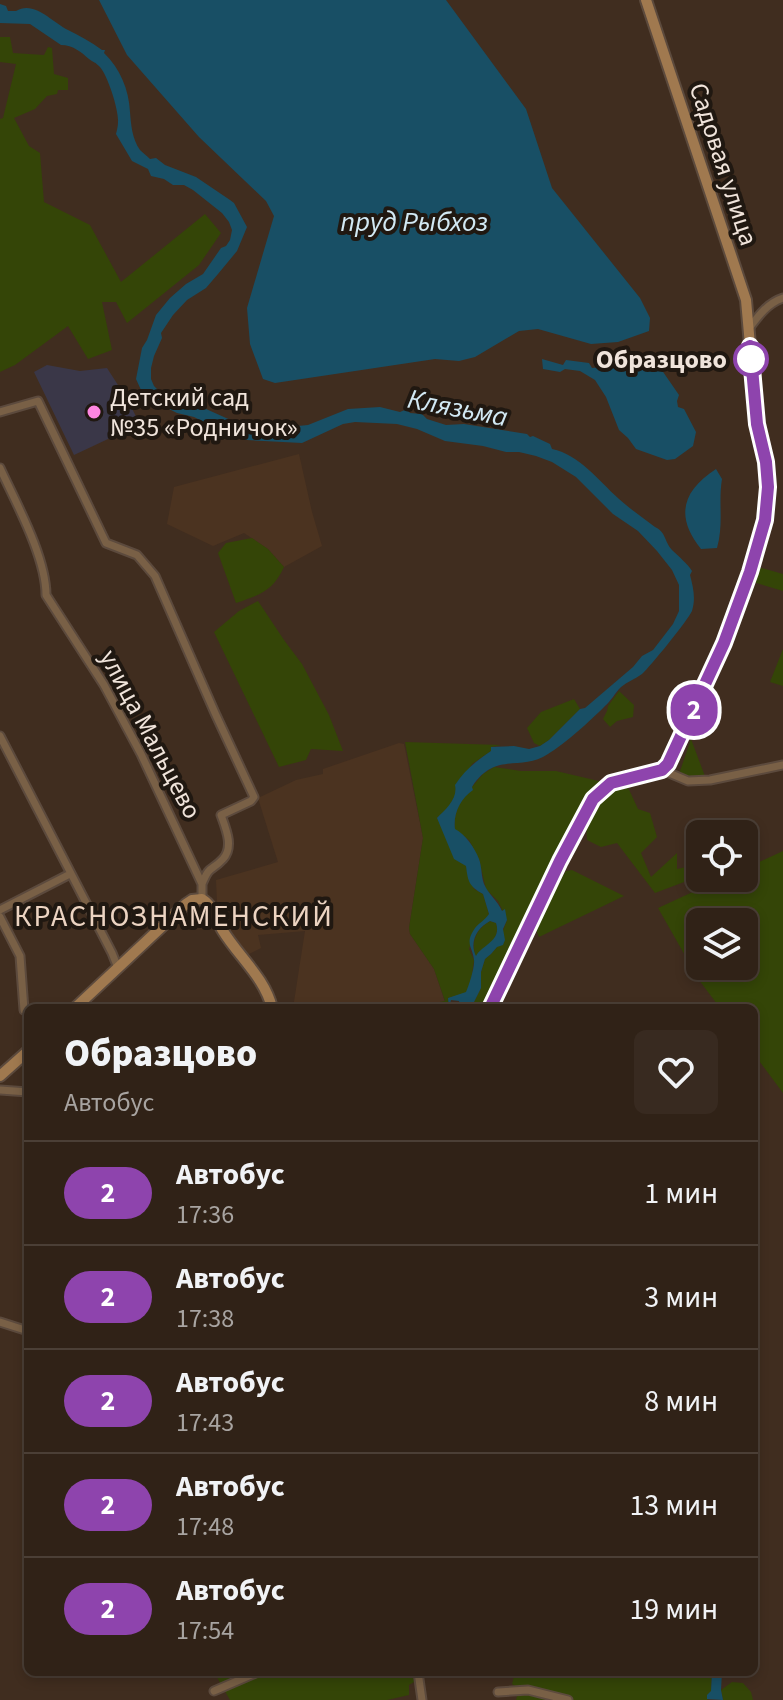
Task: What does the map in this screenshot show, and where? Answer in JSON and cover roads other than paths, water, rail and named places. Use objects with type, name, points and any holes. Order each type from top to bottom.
[{"type":"street","name":"Садовая улица","points":[[646,0],[746,300],[757,424],[768,487],[765,520],[724,643],[672,756],[662,770]]},
{"type":"street","points":[[750,327],[764,310],[783,298]]},
{"type":"street","points":[[0,412],[38,401],[106,543],[137,555],[155,576],[254,797],[221,815],[229,846],[225,858],[208,870],[202,884]]},
{"type":"street","name":"улица Мальцево","points":[[0,468],[39,559],[46,595],[104,685],[141,754],[202,884],[202,899]]},
{"type":"street","points":[[0,736],[118,968]]},
{"type":"street","points":[[492,1004],[593,799],[611,783],[662,770],[688,781],[710,780],[783,765]]},
{"type":"street","points":[[0,910],[70,874]]},
{"type":"street","points":[[79,1004],[186,904],[202,899],[210,905],[223,930],[259,979],[270,1004]]},
{"type":"street","points":[[0,917],[20,956],[24,1010]]},
{"type":"street","points":[[0,1076],[24,1055]]},
{"type":"street","points":[[0,1090],[24,1092]]},
{"type":"street","points":[[0,1322],[24,1330]]},
{"type":"street","points":[[214,1691],[249,1676]]},
{"type":"street","points":[[419,1676],[422,1696]]},
{"type":"street","points":[[498,1692],[528,1690],[568,1700]]},
{"type":"water","name":"пруд Рыбхоз","points":[[99,0],[446,0],[526,109],[552,188],[640,298],[650,318],[649,331],[618,342],[591,344],[538,329],[519,331],[475,357],[459,361],[435,359],[275,383],[263,379],[250,344],[247,308],[274,216],[266,201],[199,137],[127,55]]},
{"type":"water","points":[[0,4],[6,6],[8,11],[29,8],[43,13],[105,50],[126,88],[132,131],[140,150],[150,159],[156,158],[165,165],[196,177],[230,200],[247,227],[237,251],[206,288],[187,300],[173,315],[161,333],[151,368],[151,379],[160,392],[235,422],[275,428],[308,425],[348,409],[380,407],[400,412],[407,409],[410,413],[422,414],[427,419],[446,425],[464,424],[533,436],[588,469],[623,503],[661,531],[672,550],[692,571],[692,611],[642,674],[621,687],[585,725],[548,754],[528,762],[490,769],[458,807],[455,829],[475,850],[484,884],[502,911],[505,909],[507,920],[503,929],[503,945],[485,959],[481,988],[473,1004],[459,1004],[459,1001],[451,1000],[449,1004],[448,998],[466,992],[474,963],[470,938],[489,914],[483,894],[470,883],[466,866],[454,859],[437,818],[453,799],[455,785],[471,766],[491,751],[491,747],[529,749],[540,746],[642,656],[653,650],[679,611],[679,585],[672,570],[638,531],[613,514],[576,477],[536,456],[445,441],[397,424],[343,424],[302,443],[247,440],[233,437],[149,399],[136,379],[142,348],[156,315],[186,284],[203,274],[230,240],[232,230],[222,213],[193,190],[151,176],[148,169],[132,161],[116,134],[118,117],[115,102],[100,67],[76,49],[61,45],[30,24],[0,23]],"holes":[[[490,921],[496,923],[494,938],[476,956],[473,946],[481,927]]]},
{"type":"water","points":[[542,359],[563,365],[566,360],[589,363],[592,368],[602,367],[605,370],[653,360],[679,395],[678,407],[684,409],[696,432],[693,446],[675,459],[667,460],[636,449],[619,430],[606,397],[595,380],[580,371],[543,369]]},
{"type":"water","points":[[716,469],[722,479],[719,539],[717,548],[701,549],[688,526],[686,505],[696,486]]},
{"type":"water","points":[[712,1676],[722,1676],[723,1700],[707,1699]]},
{"type":"place","name":"Образцово","points":[[751,359]]},
{"type":"place","name":"Детский сад №35 «Родничок»","points":[[94,412]]},
{"type":"district","name":"КРАСНОЗНАМЕНСКИЙ","points":[[174,916]]},
{"type":"water label","name":"Клязьма","points":[[458,407]]}]
